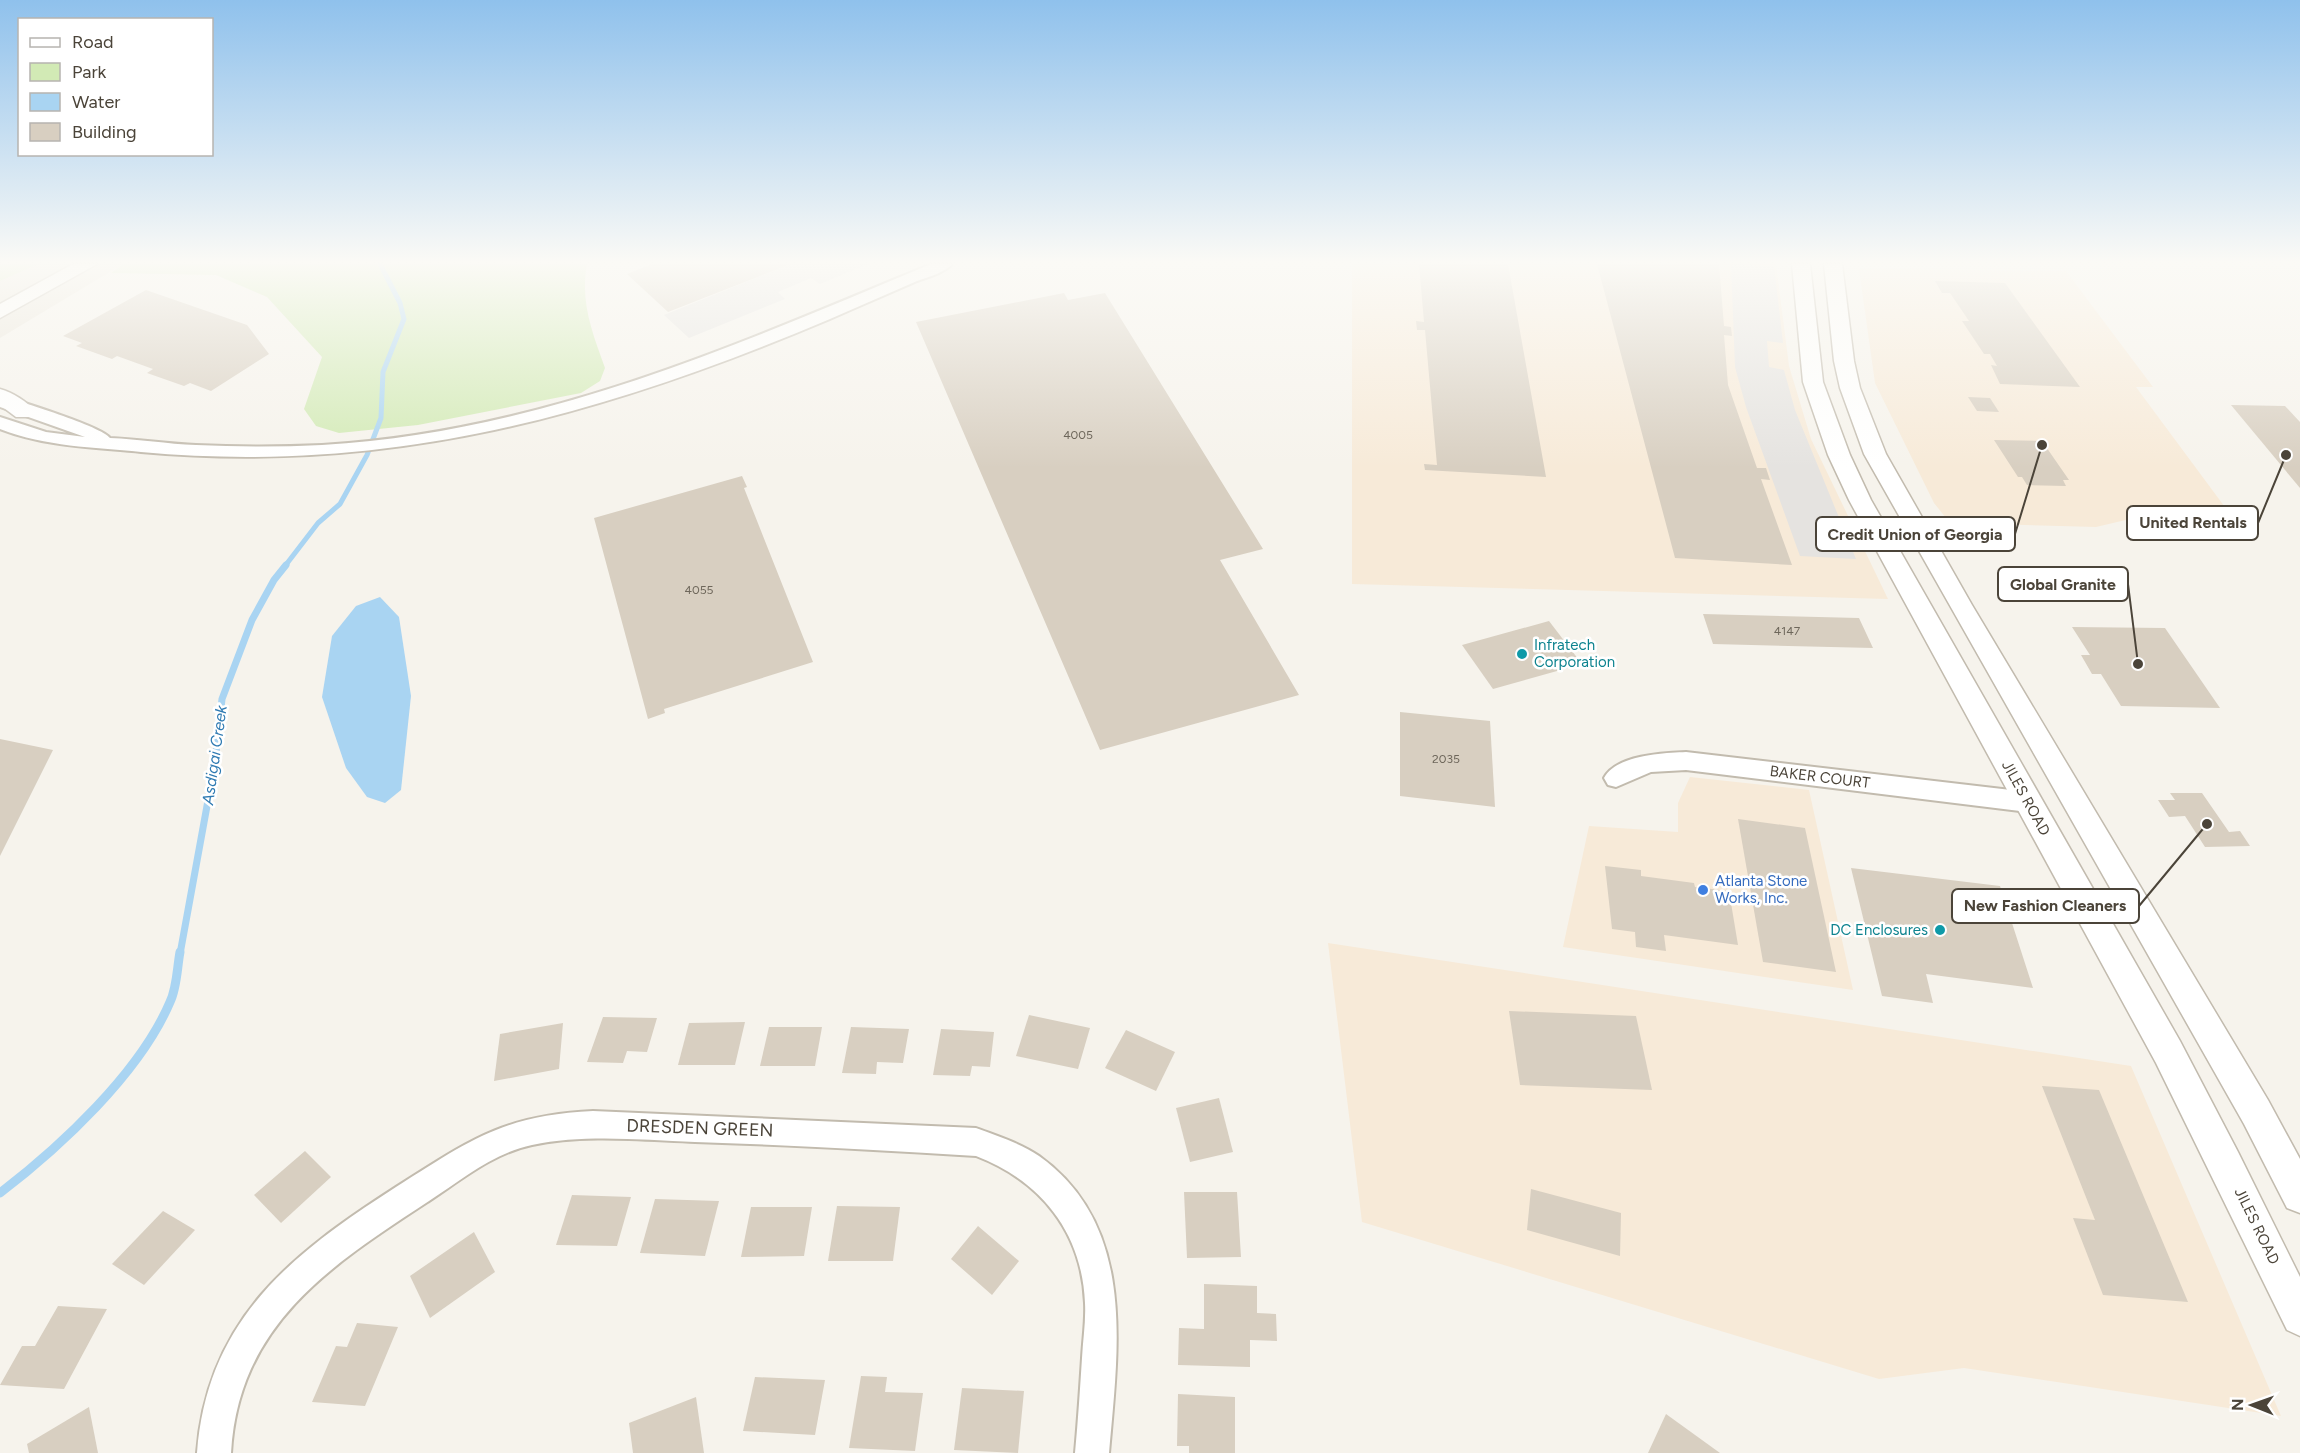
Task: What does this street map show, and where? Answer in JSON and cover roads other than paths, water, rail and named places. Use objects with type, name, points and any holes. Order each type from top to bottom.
[{"type":"street","points":[[0,422],[69,442],[110,443],[179,452],[246,454],[325,451],[464,433],[554,412],[642,386],[782,332]]},
{"type":"street","name":"JILES ROAD","points":[[1808,332],[1813,382],[1839,454],[1860,500],[2173,1062],[2226,1164],[2300,1317]]},
{"type":"street","points":[[1841,332],[1846,370],[1875,454],[1961,607],[2256,1112],[2300,1195]]},
{"type":"street","points":[[0,395],[24,412]]},
{"type":"street","points":[[0,401],[24,412],[87,430],[110,443]]},
{"type":"street","name":"BAKER COURT","points":[[1616,778],[1648,763],[1686,760],[2028,802]]},
{"type":"street","name":"DRESDEN GREEN","points":[[214,1453],[214,1437],[225,1391],[262,1319],[289,1286],[393,1207],[506,1137],[562,1126],[622,1126],[821,1132],[976,1142],[999,1148],[1029,1165],[1058,1188],[1075,1213],[1089,1243],[1096,1269],[1101,1302],[1092,1453]]},
{"type":"water","points":[[380,597],[399,617],[411,696],[401,790],[385,803],[367,797],[346,768],[322,697],[332,636],[356,606]]},
{"type":"waterway","name":"Asdigai Creek","points":[[285,566],[318,523],[340,504],[367,455],[381,418],[383,372],[399,332]]},
{"type":"waterway","name":"Asdigai Creek","points":[[180,954],[215,762],[222,699],[252,620],[274,580],[286,565]]},
{"type":"waterway","name":"Asdigai Creek","points":[[0,1193],[48,1154],[119,1082],[157,1029],[172,996],[180,952]]},
{"type":"place","name":"Credit Union of Georgia","points":[[2042,445]]},
{"type":"place","name":"United Rentals","points":[[2286,455]]},
{"type":"place","name":"Infratech Corporation","points":[[1522,654]]},
{"type":"place","name":"Global Granite","points":[[2138,664]]},
{"type":"place","name":"New Fashion Cleaners","points":[[2207,824]]},
{"type":"place","name":"Atlanta Stone Works, Inc.","points":[[1703,890]]},
{"type":"place","name":"DC Enclosures","points":[[1940,930]]}]
